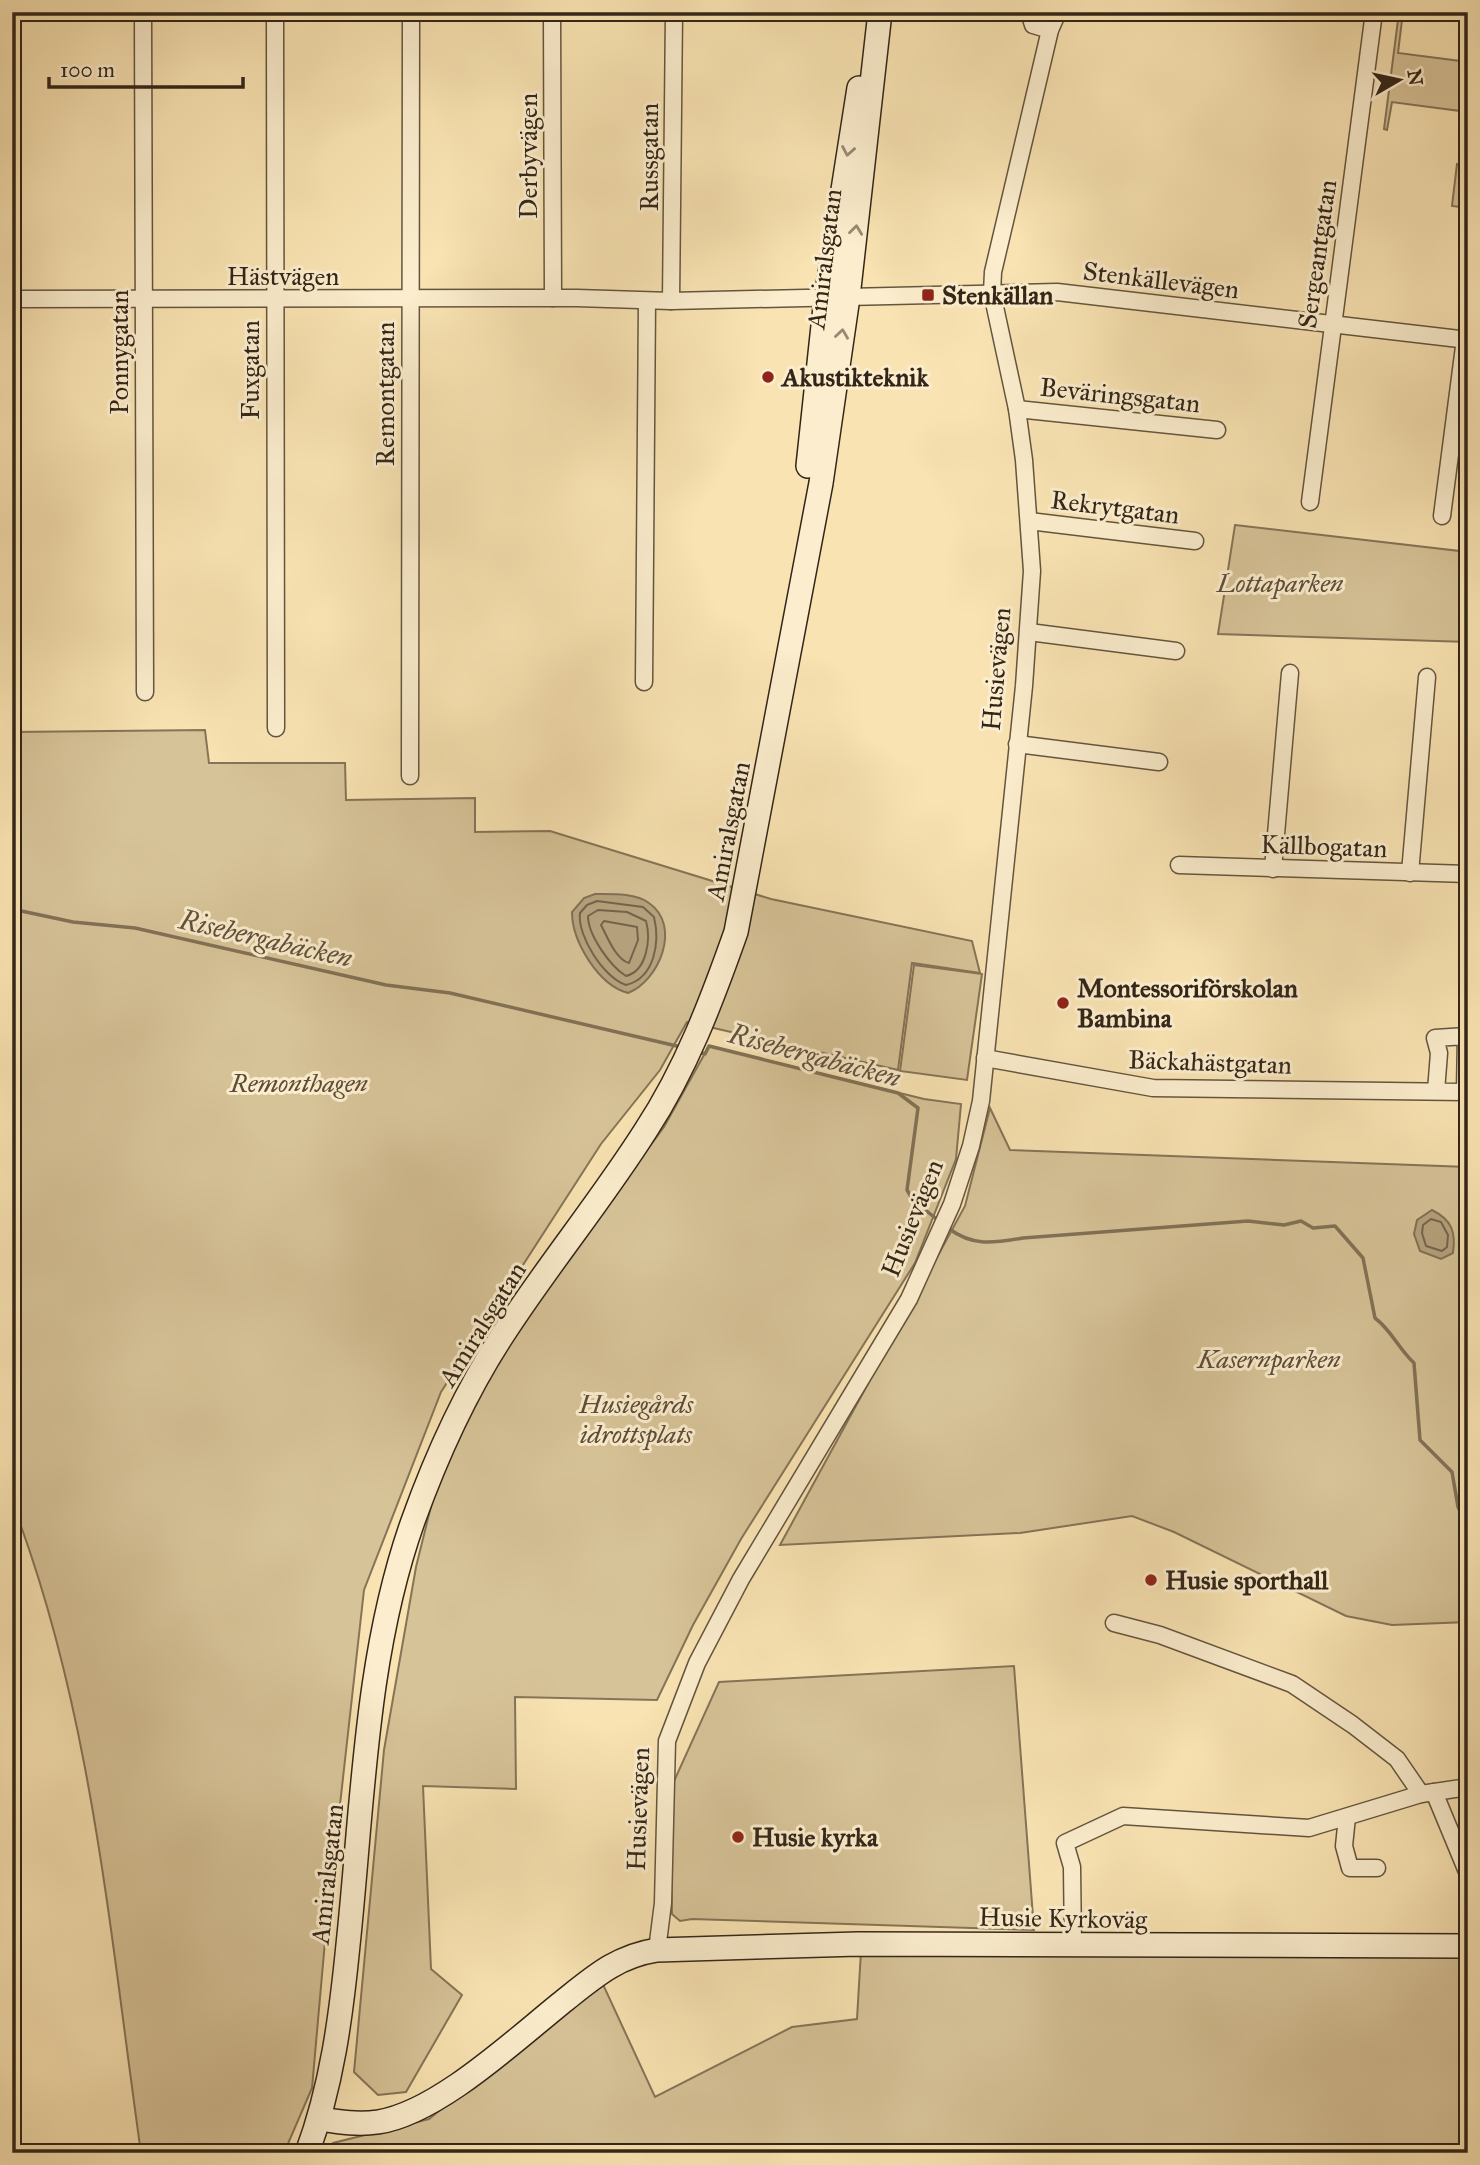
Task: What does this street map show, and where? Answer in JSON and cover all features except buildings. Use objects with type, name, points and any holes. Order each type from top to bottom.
[{"type":"street","name":"Ponnygatan","points":[[144,12],[145,692]]},
{"type":"street","name":"Fuxgatan","points":[[275,12],[276,728]]},
{"type":"street","name":"Remontgatan","points":[[410,776],[411,12]]},
{"type":"street","name":"Derbyvägen","points":[[552,12],[553,299]]},
{"type":"street","name":"Russgatan","points":[[671,301],[674,12]]},
{"type":"street","name":"Amiralsgatan","points":[[837,298],[844,170],[874,12]]},
{"type":"street","name":"Amiralsgatan","points":[[319,2119],[328,2085],[343,1995],[373,1694],[396,1575],[412,1523],[456,1418],[500,1338],[640,1139],[683,1064],[736,932],[800,595],[807,481],[880,12]]},
{"type":"street","points":[[1029,12],[1033,25],[1050,30]]},
{"type":"street","name":"Husievägen","points":[[657,1950],[663,1903],[667,1741],[697,1663],[758,1547],[784,1510],[909,1299],[936,1244],[971,1146],[981,1101],[1029,632],[1032,571],[1017,409],[992,293],[993,272],[1050,30],[1058,12]]},
{"type":"street","name":"Sergeantgatan","points":[[1310,502],[1331,324],[1374,12]]},
{"type":"street","name":"Stenkällevägen","points":[[553,299],[671,301],[1069,293],[1466,339]]},
{"type":"street","name":"Hästvägen","points":[[12,299],[553,299]]},
{"type":"street","points":[[644,682],[647,301]]},
{"type":"street","points":[[1442,516],[1466,339]]},
{"type":"street","name":"Beväringsgatan","points":[[1017,409],[1217,430]]},
{"type":"street","name":"Rekrytgatan","points":[[1029,521],[1195,541]]},
{"type":"street","points":[[1029,632],[1177,651]]},
{"type":"street","points":[[1273,869],[1290,673]]},
{"type":"street","points":[[1410,873],[1427,677]]},
{"type":"street","points":[[1017,744],[1159,762]]},
{"type":"street","name":"Källbogatan","points":[[1179,865],[1468,874]]},
{"type":"street","name":"Bäckahästgatan","points":[[985,1058],[1153,1088],[1466,1093],[1467,1036],[1435,1038],[1439,1053],[1436,1091]]},
{"type":"street","points":[[1114,1623],[1160,1635],[1292,1684],[1353,1725],[1397,1759],[1428,1793],[1468,1874]]},
{"type":"street","points":[[1073,1946],[1072,1867],[1065,1843],[1123,1816],[1309,1828],[1428,1793],[1468,1787]]},
{"type":"street","points":[[1347,1817],[1344,1846],[1350,1868],[1377,1868]]},
{"type":"street","name":"Husie Kyrkoväg","points":[[657,1950],[858,1944],[1468,1946]]},
{"type":"street","points":[[307,2153],[319,2119],[361,2124],[379,2122],[426,2105],[444,2094],[604,1969],[636,1954],[657,1950]]},
{"type":"green space","points":[[1398,20],[1402,20],[1398,53],[1468,62],[1468,112],[1392,102],[1387,130],[1384,129]]},
{"type":"green space","points":[[1457,164],[1468,166],[1468,208],[1452,206]]},
{"type":"green space","name":"Lottaparken","points":[[1235,525],[1468,552],[1468,642],[1218,634]]},
{"type":"green space","name":"Remonthagen","points":[[205,730],[209,763],[345,763],[346,800],[475,798],[475,832],[550,831],[771,899],[972,941],[980,973],[912,963],[898,1070],[687,1022],[660,1070],[601,1144],[441,1392],[364,1590],[326,1930],[312,2088],[284,2153],[141,2153],[108,1906],[80,1741],[62,1660],[39,1580],[12,1502],[12,732]]},
{"type":"green space","points":[[914,965],[982,974],[967,1080],[900,1071]]},
{"type":"green space","name":"Husiegårds idrottsplats","points":[[709,1046],[924,1099],[961,1104],[956,1159],[915,1263],[741,1539],[693,1625],[657,1700],[515,1697],[516,1789],[423,1786],[431,1969],[462,1995],[406,2092],[378,2095],[354,2072],[384,1750],[416,1567],[438,1478],[505,1341],[664,1127]]},
{"type":"green space","name":"Kasernparken","points":[[990,1108],[1010,1150],[1468,1167],[1468,1622],[1392,1625],[1346,1616],[1174,1532],[1132,1516],[1020,1533],[780,1545],[965,1206]]},
{"type":"green space","points":[[1014,1666],[1034,1930],[692,1919],[680,1921],[672,1914],[670,1790],[719,1682]]},
{"type":"green space","points":[[861,1951],[1468,1951],[1468,2153],[322,2153],[333,2143],[429,2119],[601,1980],[655,2097],[792,2027],[857,2019]]},
{"type":"water","points":[[595,894],[624,895],[644,900],[659,913],[664,925],[665,938],[657,965],[639,987],[628,993],[597,972],[577,936],[572,912],[584,898]]},
{"type":"water","points":[[1432,1210],[1448,1222],[1453,1233],[1453,1253],[1441,1259],[1420,1251],[1414,1234],[1417,1220]]},
{"type":"waterway","name":"Risebergabäcken","points":[[12,909],[73,922],[135,928],[386,985],[450,993],[681,1047]]},
{"type":"waterway","name":"Risebergabäcken","points":[[699,1052],[705,1054],[709,1046],[898,1093],[918,1108],[907,1190],[913,1200],[939,1221]]},
{"type":"waterway","name":"Risebergabäcken","points":[[948,1228],[975,1241],[993,1242],[1248,1221],[1284,1225],[1301,1221],[1313,1228],[1335,1226],[1363,1258],[1375,1318],[1414,1363],[1420,1440],[1452,1472],[1458,1507],[1468,1527]]},
{"type":"place","name":"Stenkällan","points":[[928,295]]},
{"type":"place","name":"Akustikteknik","points":[[768,377]]},
{"type":"place","name":"Montessoriförskolan Bambina","points":[[1063,1003]]},
{"type":"place","name":"Husie sporthall","points":[[1151,1580]]},
{"type":"place","name":"Husie kyrka","points":[[738,1837]]}]
